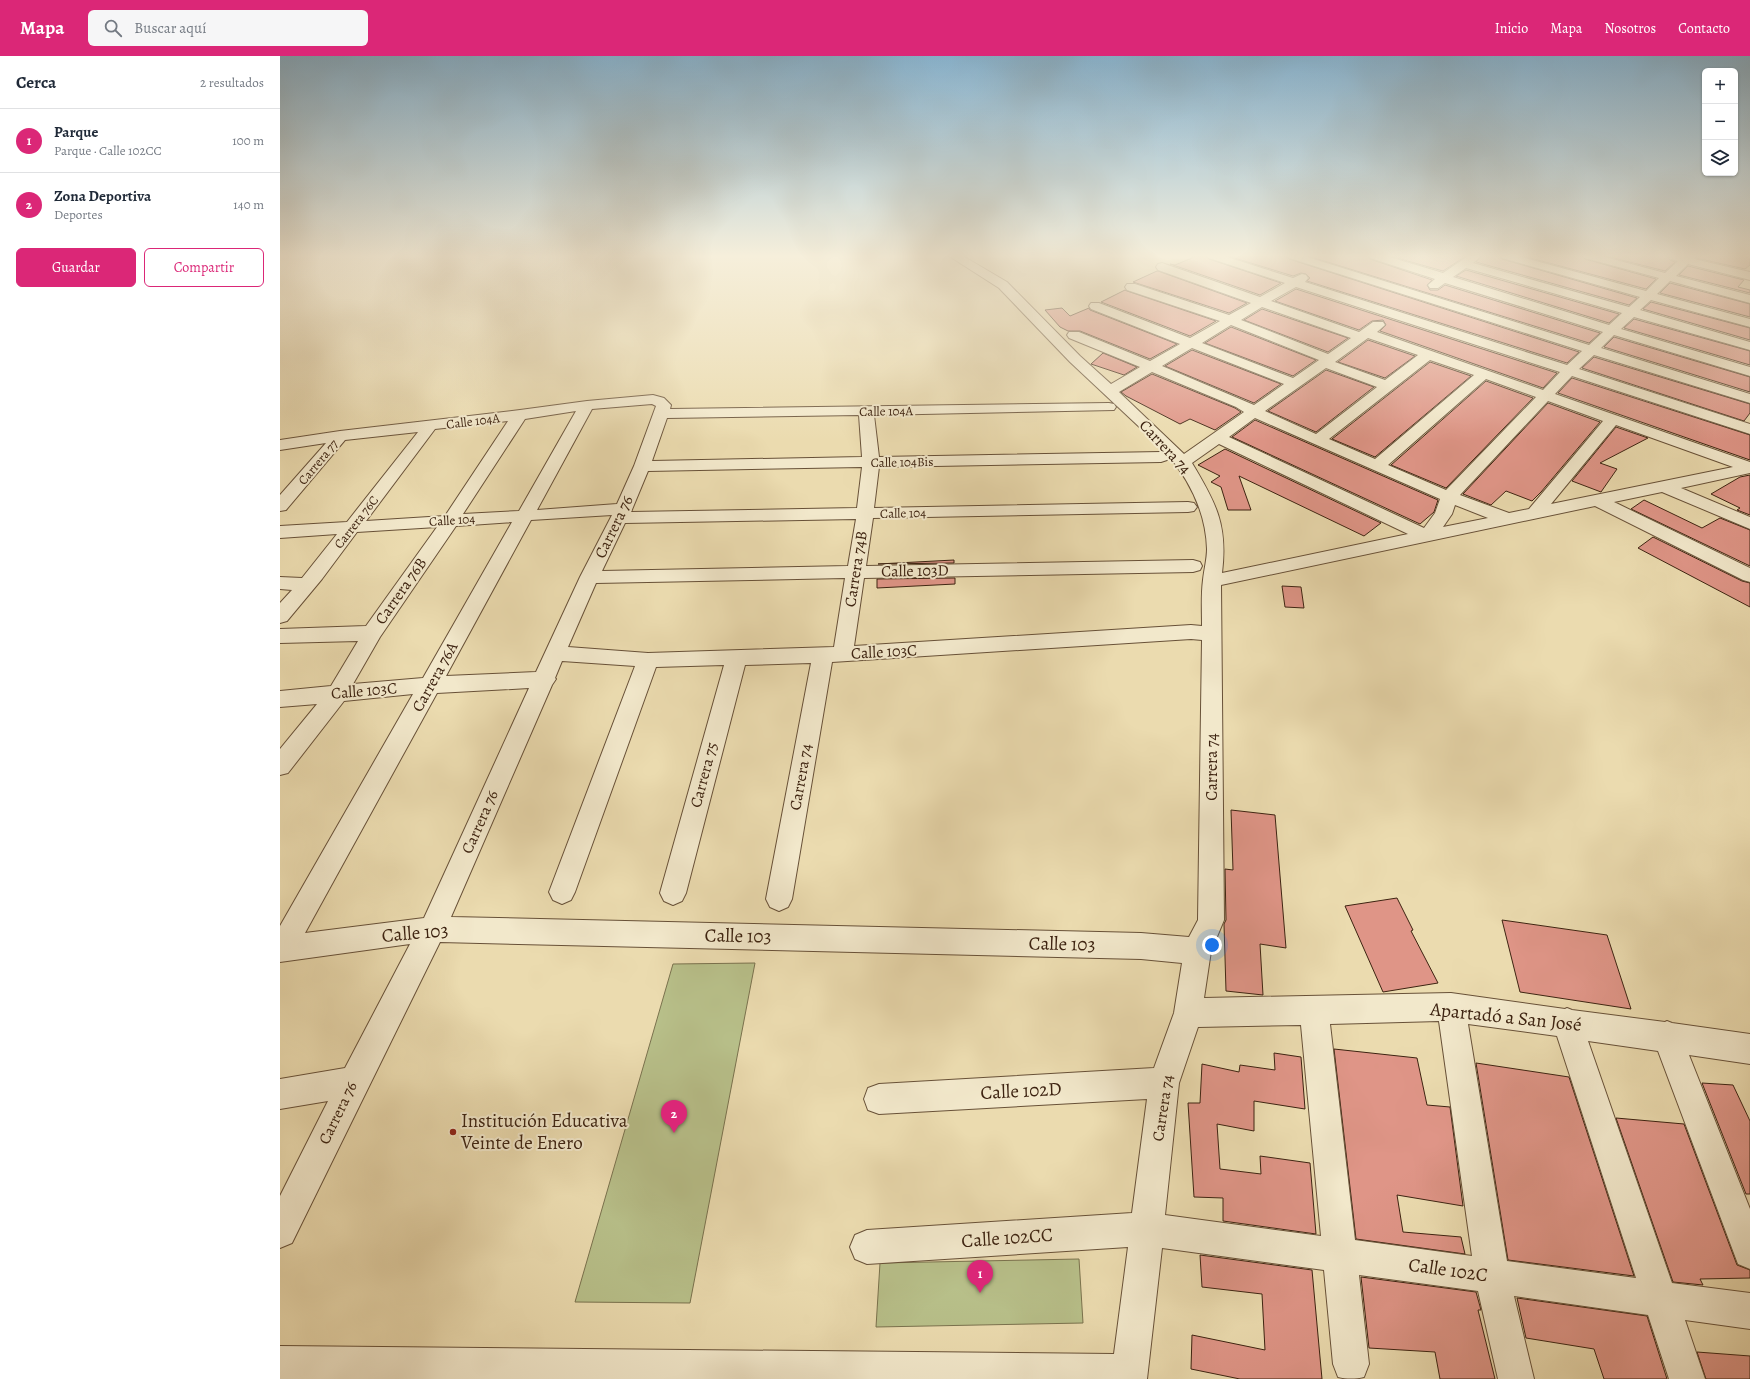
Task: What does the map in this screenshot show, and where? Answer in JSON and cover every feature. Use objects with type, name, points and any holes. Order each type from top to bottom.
[{"type":"street","name":"Carrera 74","points":[[1035,318],[1076,359],[1109,399],[1171,448],[1183,462],[1202,493],[1213,524],[1216,550],[1212,581],[1210,920],[1197,951],[1188,1013],[1164,1083],[1129,1376]]},
{"type":"street","points":[[1125,318],[1296,384]]},
{"type":"street","points":[[1223,318],[1388,386]]},
{"type":"street","points":[[1109,399],[1150,367],[1234,318]]},
{"type":"street","points":[[1310,318],[1428,354],[1750,467]]},
{"type":"street","points":[[1183,462],[1389,318]]},
{"type":"street","points":[[1405,318],[1750,429]]},
{"type":"street","points":[[1489,318],[1750,399]]},
{"type":"street","points":[[1571,318],[1750,372]]},
{"type":"street","points":[[1427,536],[1443,514],[1449,497],[1590,349],[1624,318]]},
{"type":"street","points":[[1650,318],[1750,346]]},
{"type":"street","points":[[1732,318],[1750,323]]},
{"type":"street","points":[[1074,335],[1449,497],[1508,519]]},
{"type":"street","points":[[1318,440],[1428,354]]},
{"type":"street","points":[[1378,466],[1484,374]]},
{"type":"street","name":"Calle 104A","points":[[280,445],[340,436],[520,415],[587,405],[653,399],[659,401],[663,410],[866,412],[1109,399]]},
{"type":"street","name":"Carrera 76A","points":[[281,949],[587,405]]},
{"type":"street","name":"Carrera 76","points":[[280,1231],[432,929],[545,679],[589,577],[621,513],[642,466],[663,410]]},
{"type":"street","name":"Carrera 74B","points":[[833,655],[854,572],[865,514],[871,462],[866,412]]},
{"type":"street","name":"Carrera 76B","points":[[280,766],[337,694],[372,633],[451,520],[520,415]]},
{"type":"street","points":[[1535,513],[1613,419]]},
{"type":"street","name":"Carrera 76C","points":[[280,616],[307,584],[430,426]]},
{"type":"street","name":"Carrera 77","points":[[280,506],[340,436]]},
{"type":"street","points":[[1219,438],[1427,536]]},
{"type":"street","name":"Calle 104Bis","points":[[642,466],[1161,457]]},
{"type":"street","points":[[1212,581],[1750,467]]},
{"type":"street","points":[[1663,486],[1750,524]]},
{"type":"street","points":[[1597,500],[1750,576]]},
{"type":"street","name":"Calle 104","points":[[280,532],[526,515],[621,513],[865,514],[1188,507]]},
{"type":"street","name":"Calle 103D","points":[[589,577],[1193,566]]},
{"type":"street","points":[[280,583],[307,584]]},
{"type":"street","name":"Calle 103C","points":[[556,653],[648,660],[736,658],[833,655],[1191,632],[1212,634]]},
{"type":"street","points":[[280,636],[372,633]]},
{"type":"street","name":"Carrera 74","points":[[779,899],[833,655]]},
{"type":"street","name":"Carrera 75","points":[[672,893],[736,658]]},
{"type":"street","points":[[562,892],[648,660]]},
{"type":"street","name":"Calle 103C","points":[[280,699],[430,685],[545,679]]},
{"type":"street","name":"Calle 103","points":[[281,949],[432,929],[1141,946],[1197,951]]},
{"type":"street","points":[[1451,1007],[1492,1276],[1516,1379]]},
{"type":"street","name":"Apartadó a San José","points":[[1188,1013],[1451,1007],[1667,1036],[1750,1049]]},
{"type":"street","points":[[1314,1009],[1351,1364]]},
{"type":"street","points":[[1567,1022],[1687,1379]]},
{"type":"street","points":[[1667,1036],[1750,1252]]},
{"type":"street","points":[[280,1094],[354,1082]]},
{"type":"street","name":"Calle 102D","points":[[879,1099],[1164,1083]]},
{"type":"street","name":"Calle 102C","points":[[1146,1229],[1750,1311]]},
{"type":"street","name":"Calle 102CC","points":[[868,1247],[1146,1229]]},
{"type":"street","points":[[280,1364],[1129,1376]]},
{"type":"green space","points":[[755,963],[690,1303],[575,1302],[673,964]]},
{"type":"green space","points":[[1079,1259],[1083,1323],[876,1327],[880,1263]]},
{"type":"building","points":[[1052,318],[1110,318],[1177,344],[1150,359],[1080,331],[1068,331],[1060,327]]},
{"type":"building","points":[[1142,318],[1206,318],[1216,321],[1190,336]]},
{"type":"building","points":[[1248,318],[1288,318],[1348,338],[1328,352],[1244,320]]},
{"type":"building","points":[[1323,318],[1385,318],[1557,373],[1543,388],[1380,331],[1386,325],[1383,320],[1372,321],[1359,330]]},
{"type":"building","points":[[1423,318],[1472,318],[1579,352],[1567,363]]},
{"type":"building","points":[[1507,318],[1551,318],[1600,333],[1589,343]]},
{"type":"building","points":[[1592,318],[1615,318],[1609,323]]},
{"type":"building","points":[[1673,318],[1711,318],[1750,328],[1750,340]]},
{"type":"building","points":[[1634,319],[1750,351],[1750,365],[1624,328]]},
{"type":"building","points":[[1231,327],[1316,360],[1293,376],[1205,343]]},
{"type":"building","points":[[1614,337],[1750,377],[1750,392],[1604,347]]},
{"type":"building","points":[[1368,340],[1415,356],[1385,378],[1338,362]]},
{"type":"building","points":[[1192,350],[1281,384],[1254,403],[1165,366]]},
{"type":"building","points":[[1103,353],[1137,367],[1124,375],[1091,364]]},
{"type":"building","points":[[1594,357],[1750,404],[1750,413],[1744,421],[1582,368]]},
{"type":"building","points":[[1430,362],[1471,376],[1375,457],[1332,439]]},
{"type":"building","points":[[1326,370],[1374,387],[1316,432],[1268,411]]},
{"type":"building","points":[[1152,374],[1235,408],[1241,412],[1215,430],[1190,419],[1180,424],[1121,392]]},
{"type":"building","points":[[1572,378],[1750,435],[1750,460],[1558,393]]},
{"type":"building","points":[[1486,381],[1533,398],[1446,488],[1391,465]]},
{"type":"building","points":[[1548,403],[1600,422],[1541,492],[1532,501],[1506,491],[1491,505],[1463,494]]},
{"type":"building","points":[[1255,420],[1438,500],[1434,512],[1420,524],[1232,437]]},
{"type":"building","points":[[1616,427],[1648,438],[1600,463],[1617,469],[1601,492],[1572,481]]},
{"type":"building","points":[[1225,449],[1381,523],[1364,536],[1239,476],[1251,510],[1228,510],[1221,487],[1211,482],[1220,476],[1198,465]]},
{"type":"building","points":[[1750,475],[1750,515],[1737,510],[1740,508],[1711,494],[1740,477]]},
{"type":"building","points":[[1644,500],[1702,528],[1720,518],[1750,530],[1750,566],[1631,509]]},
{"type":"building","points":[[1653,537],[1742,581],[1750,583],[1750,607],[1638,548]]},
{"type":"building","points":[[954,560],[954,563],[878,564]]},
{"type":"building","points":[[955,578],[955,584],[877,588],[877,579]]},
{"type":"building","points":[[1282,586],[1301,587],[1304,608],[1285,607]]},
{"type":"building","points":[[1231,810],[1275,815],[1286,948],[1260,944],[1263,995],[1226,991],[1224,924],[1226,920],[1225,869],[1233,870]]},
{"type":"building","points":[[1397,898],[1413,930],[1411,931],[1438,983],[1383,992],[1345,906]]},
{"type":"building","points":[[1502,920],[1607,935],[1631,1009],[1520,992]]},
{"type":"building","points":[[1334,1049],[1417,1058],[1427,1105],[1450,1107],[1463,1206],[1397,1195],[1403,1232],[1461,1237],[1465,1254],[1356,1239]]},
{"type":"building","points":[[1274,1053],[1301,1057],[1305,1109],[1254,1101],[1254,1131],[1217,1124],[1220,1169],[1261,1174],[1260,1156],[1310,1163],[1316,1234],[1223,1221],[1223,1198],[1194,1197],[1188,1103],[1200,1103],[1202,1064],[1239,1072],[1240,1065],[1275,1070]]},
{"type":"building","points":[[1476,1063],[1569,1077],[1634,1276],[1508,1260]]},
{"type":"building","points":[[1702,1083],[1733,1085],[1750,1121],[1750,1194],[1746,1194]]},
{"type":"building","points":[[1616,1118],[1684,1124],[1737,1265],[1750,1270],[1750,1278],[1700,1279],[1703,1285],[1673,1282]]},
{"type":"building","points":[[1200,1255],[1312,1270],[1322,1379],[1240,1379],[1191,1369],[1192,1335],[1265,1350],[1262,1294],[1202,1287]]},
{"type":"building","points":[[1361,1277],[1476,1292],[1481,1310],[1478,1310],[1495,1379],[1440,1379],[1435,1352],[1369,1348]]},
{"type":"building","points":[[1517,1298],[1647,1316],[1667,1379],[1604,1379],[1594,1349],[1526,1338]]},
{"type":"building","points":[[1697,1352],[1750,1356],[1750,1379],[1706,1379]]},
{"type":"place","name":"Institución Educativa Veinte de Enero","points":[[453,1132]]},
{"type":"place","name":"Zona Deportiva","points":[[674,1133]]},
{"type":"place","name":"Parque","points":[[980,1293]]}]
